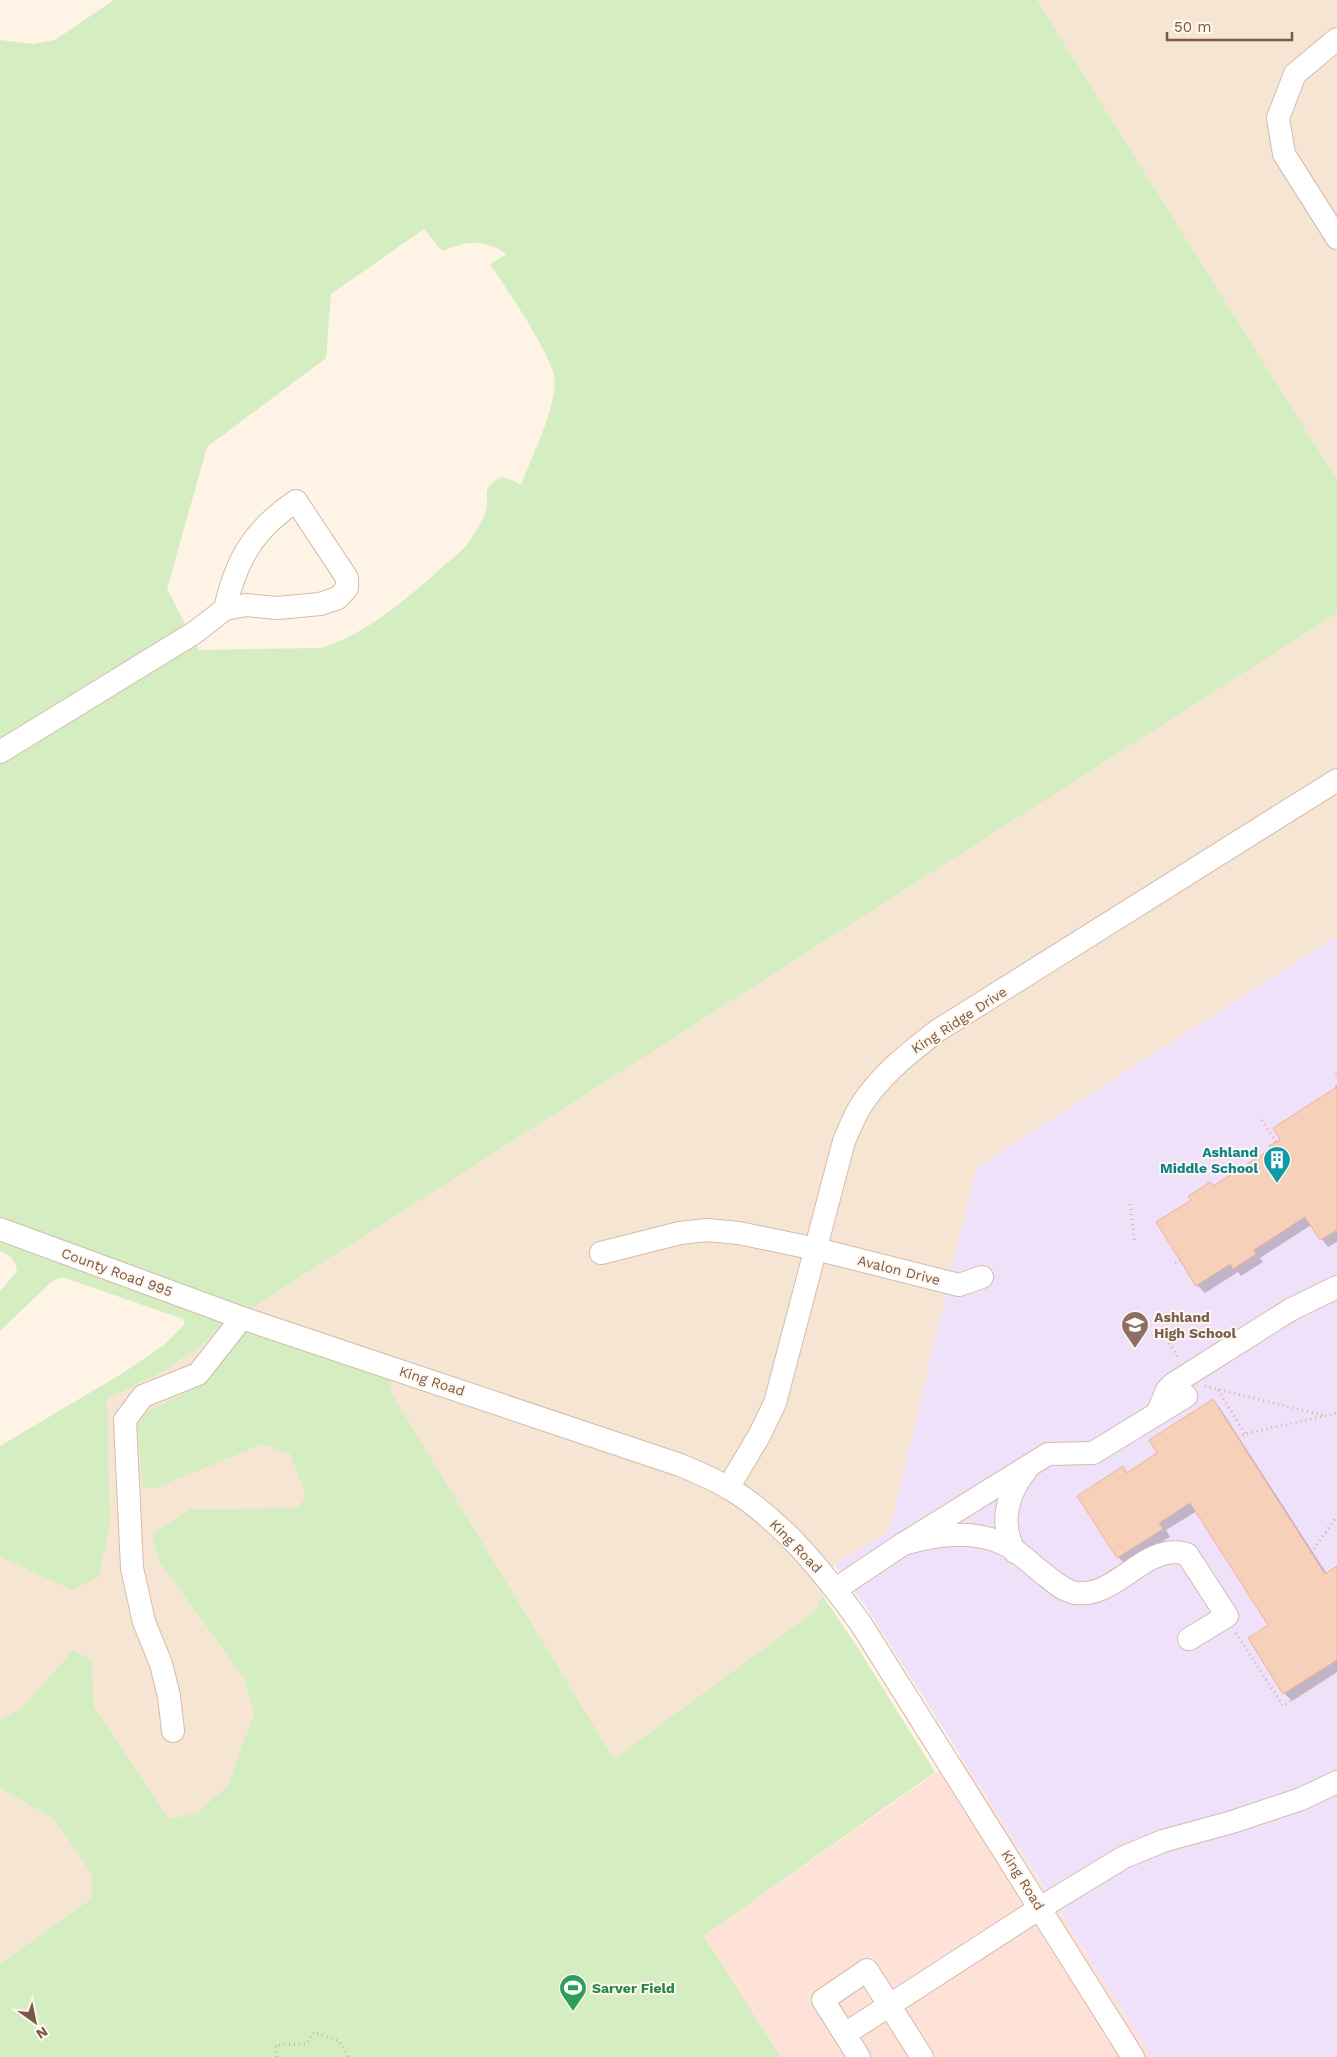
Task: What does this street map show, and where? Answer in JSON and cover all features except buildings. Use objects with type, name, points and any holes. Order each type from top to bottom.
[{"type":"street","points":[[1337,39],[1296,74],[1278,118],[1284,154],[1337,238]]},
{"type":"street","points":[[0,752],[194,633],[225,609],[246,605],[277,608],[320,604],[338,598],[347,588],[347,578],[296,501],[266,524],[251,542],[238,563],[225,609]]},
{"type":"street","name":"King Ridge Drive","points":[[728,1488],[759,1436],[775,1403],[844,1141],[860,1107],[876,1084],[896,1063],[937,1031],[1337,780]]},
{"type":"street","name":"County Road 995","points":[[0,1229],[238,1316]]},
{"type":"street","name":"Avalon Drive","points":[[601,1253],[680,1233],[707,1230],[739,1233],[816,1249],[958,1285],[982,1277]]},
{"type":"street","points":[[1157,1414],[1166,1390],[1173,1384],[1290,1310],[1337,1287]]},
{"type":"street","points":[[173,1731],[169,1696],[161,1664],[144,1622],[132,1568],[125,1420],[143,1396],[198,1374],[238,1316]]},
{"type":"street","name":"King Road","points":[[238,1316],[680,1465],[728,1488],[753,1504],[794,1541],[836,1589],[861,1624],[1134,2057]]},
{"type":"street","points":[[836,1589],[903,1544],[1048,1454],[1093,1453],[1194,1391]]},
{"type":"street","points":[[1015,1552],[1008,1540],[1006,1509],[1017,1481],[1028,1466]]},
{"type":"street","points":[[903,1544],[947,1535],[989,1539],[1005,1545],[1063,1589],[1083,1593],[1101,1590],[1156,1556],[1172,1552],[1187,1554],[1227,1616],[1189,1639]]},
{"type":"street","points":[[845,2034],[1106,1867],[1144,1848],[1282,1806],[1337,1782]]},
{"type":"street","points":[[859,2057],[823,2000],[867,1970],[922,2057]]},
{"type":"path","points":[[1262,1120],[1276,1142]]},
{"type":"path","points":[[1130,1204],[1135,1243]]},
{"type":"path","points":[[1175,1263],[1180,1260]]},
{"type":"path","points":[[1169,1343],[1182,1364]]},
{"type":"path","points":[[1217,1389],[1245,1434]]},
{"type":"path","points":[[1194,1391],[1217,1389],[1326,1416]]},
{"type":"path","points":[[1238,1438],[1245,1434],[1337,1413]]},
{"type":"path","points":[[1311,1553],[1337,1516]]},
{"type":"path","points":[[1231,1626],[1283,1706],[1337,1671]]},
{"type":"path","points":[[277,2057],[276,2045],[306,2044],[314,2032],[339,2041],[348,2057]]},
{"type":"shaded area","points":[[1037,0],[1337,0],[1337,480]]},
{"type":"shaded area","points":[[1337,613],[1337,936],[976,1168],[890,1530],[834,1565],[816,1610],[614,1759],[392,1394],[240,1336],[209,1380],[137,1417],[157,1488],[262,1444],[290,1454],[306,1497],[297,1508],[191,1509],[159,1561],[243,1677],[254,1713],[228,1785],[197,1813],[169,1819],[94,1707],[92,1660],[73,1650],[21,1709],[0,1719],[0,1557],[72,1590],[107,1447],[107,1399],[184,1359],[225,1319],[249,1310],[262,1302]]},
{"type":"shaded area","name":"Ashland High School","points":[[1337,936],[1337,2057],[1152,2057],[866,1607],[834,1565],[890,1530],[976,1168]]},
{"type":"shaded area","points":[[960,1756],[1152,2057],[781,2057],[704,1936]]},
{"type":"shaded area","points":[[0,1788],[54,1819],[93,1876],[91,1899],[0,1964]]},
{"type":"green space","points":[[114,0],[1037,0],[1337,480],[1337,613],[249,1310],[0,1220],[0,758],[193,638],[199,650],[321,648],[354,634],[384,615],[412,594],[467,545],[485,514],[487,491],[491,484],[502,477],[521,485],[546,422],[555,384],[548,359],[539,342],[490,264],[507,254],[482,243],[467,243],[442,251],[424,229],[331,294],[326,358],[207,447],[167,589],[189,631],[0,747],[0,40],[33,44],[55,40]]},
{"type":"green space","points":[[0,1239],[225,1319],[214,1333],[187,1356],[155,1375],[107,1399],[110,1526],[98,1577],[72,1590],[0,1557],[0,1446],[123,1373],[164,1345],[185,1324],[183,1319],[62,1277],[51,1282],[0,1331],[0,1291],[17,1271],[12,1258],[0,1251]]},
{"type":"green space","points":[[246,1327],[389,1376],[392,1394],[614,1759],[816,1610],[822,1595],[856,1645],[935,1772],[704,1936],[781,2057],[0,2057],[0,1964],[91,1899],[93,1876],[54,1819],[0,1788],[0,1719],[21,1709],[73,1650],[92,1660],[94,1707],[169,1819],[197,1813],[228,1785],[254,1713],[243,1677],[159,1561],[152,1534],[191,1509],[297,1508],[306,1497],[290,1454],[262,1444],[157,1488],[143,1487],[137,1417],[209,1380]]},
{"type":"place","name":"Ashland Middle School","points":[[1277,1184]]},
{"type":"place","name":"Ashland High School","points":[[1135,1349]]},
{"type":"place","name":"Sarver Field","points":[[573,2012]]}]
